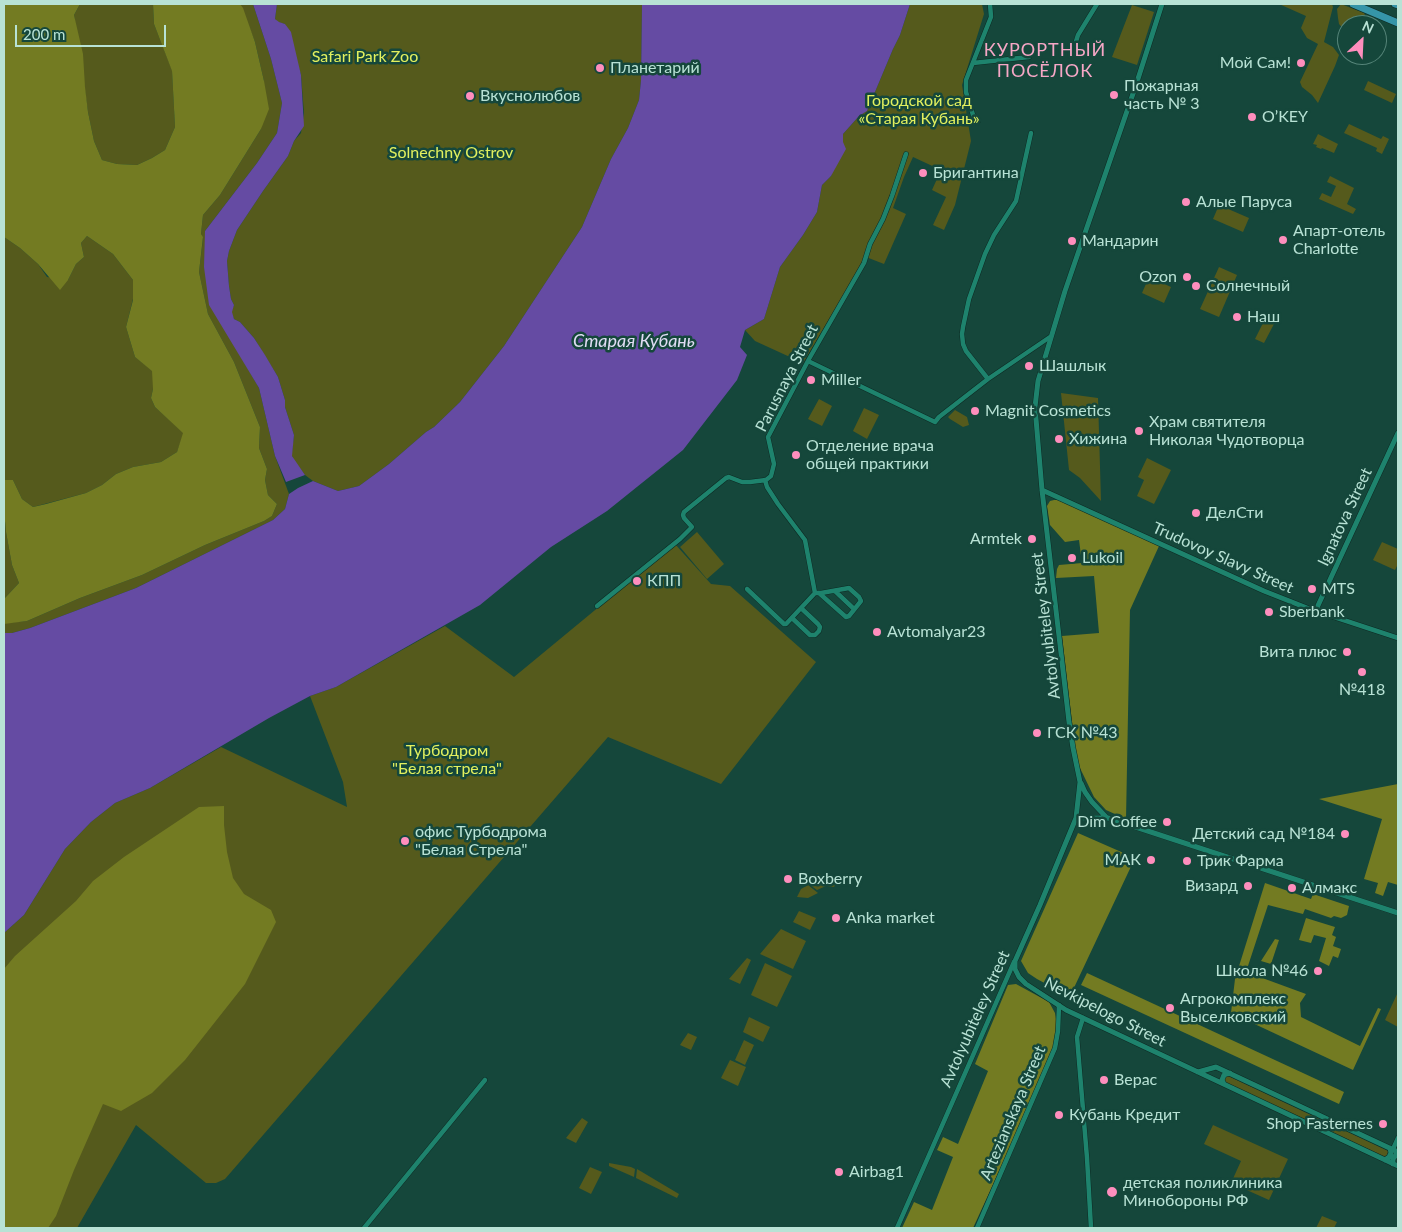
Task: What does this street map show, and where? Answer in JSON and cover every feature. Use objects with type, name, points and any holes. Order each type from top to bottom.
[{"type":"main road","points":[[1353,4],[1398,23]]},
{"type":"street","points":[[978,121],[973,115],[966,92],[966,80],[991,17],[990,4]]},
{"type":"street","points":[[1072,51],[1078,36],[1097,4]]},
{"type":"street","name":"Avtolyubiteley Street","points":[[897,1228],[1040,905],[1076,818],[1080,782],[1069,722],[1042,490],[1035,407],[1038,380],[1050,337],[1162,4]]},
{"type":"street","points":[[972,63],[1029,57]]},
{"type":"street","points":[[988,379],[966,351],[963,344],[963,328],[969,298],[985,254],[994,235],[1016,201],[1031,133]]},
{"type":"street","name":"Parusnaya Street","points":[[765,480],[771,476],[774,464],[768,437],[808,361],[864,263],[870,244],[888,207],[906,154]]},
{"type":"street","points":[[808,361],[936,422],[988,379],[1050,337]]},
{"type":"street","name":"Ignatova Street","points":[[1315,612],[1398,433]]},
{"type":"street","points":[[597,606],[680,539],[692,527],[684,518],[684,512],[729,477],[742,482],[765,480],[767,487],[778,504],[805,540],[817,593],[846,617],[861,600],[849,588],[817,593],[784,624],[747,590]]},
{"type":"street","name":"Trudovoy Slavy Street","points":[[1042,490],[1315,612],[1398,638]]},
{"type":"street","points":[[834,591],[854,609]]},
{"type":"street","points":[[792,618],[810,635],[815,635],[819,631],[820,627],[818,624],[801,608]]},
{"type":"street","points":[[1080,782],[1092,802],[1108,818]]},
{"type":"street","points":[[1076,818],[1108,818],[1398,913]]},
{"type":"street","name":"Nevkipelogo Street","points":[[1015,961],[1019,977],[1034,990],[1083,1018],[1396,1165]]},
{"type":"street","name":"Artezianskaya Street","points":[[977,1228],[1055,1048],[1059,1005]]},
{"type":"street","points":[[1083,1018],[1077,1037],[1087,1158],[1090,1228]]},
{"type":"street","points":[[1198,1072],[1216,1067],[1395,1150]]},
{"type":"street","points":[[1224,1084],[1222,1080],[1224,1075],[1230,1073]]},
{"type":"street","points":[[364,1228],[485,1080]]},
{"type":"street","points":[[1385,1160],[1395,1150],[1398,1138]]},
{"type":"street","name":"Nevkipelogo Street","points":[[1395,1150],[1393,1159],[1396,1165]]},
{"type":"green space","points":[[4,4],[80,4],[74,15],[83,54],[88,112],[94,141],[102,160],[117,164],[137,165],[165,150],[175,127],[172,71],[154,24],[153,4],[240,4],[243,8],[255,42],[269,109],[261,129],[220,195],[203,215],[201,234],[203,237],[199,272],[208,314],[234,362],[260,427],[259,448],[267,469],[265,480],[268,495],[277,504],[272,516],[264,521],[205,545],[142,575],[80,598],[27,621],[4,624],[4,599],[19,583],[12,565],[6,532],[4,510],[5,480],[13,480],[22,499],[33,507],[46,504],[86,493],[102,485],[116,474],[133,467],[161,462],[177,452],[183,433],[155,407],[151,398],[153,389],[152,371],[135,357],[126,327],[133,300],[133,280],[113,254],[87,236],[81,243],[84,257],[76,264],[68,280],[60,290],[38,264],[4,237]]},
{"type":"green space","points":[[80,4],[153,4],[154,24],[172,70],[175,127],[165,150],[137,165],[117,164],[102,160],[94,141],[74,15]]},
{"type":"green space","points":[[240,4],[253,4],[271,59],[282,103],[277,133],[257,163],[205,231],[237,350],[259,388],[275,456],[289,494],[285,509],[273,520],[136,588],[30,628],[12,633],[4,633],[4,623],[27,621],[80,598],[142,575],[205,545],[264,521],[272,516],[277,504],[268,495],[265,480],[267,469],[259,448],[260,427],[234,362],[208,314],[199,272],[203,238],[201,234],[203,215],[220,195],[261,129],[264,81],[255,42]]},
{"type":"green space","name":"Solnechny Ostrov","points":[[277,4],[642,4],[639,100],[582,227],[504,346],[460,402],[434,427],[359,486],[338,491],[313,481],[305,475],[295,462],[292,456],[294,435],[278,377],[254,338],[240,322],[234,319],[231,312],[234,305],[229,286],[227,261],[229,251],[237,230],[288,156],[294,141],[301,133],[304,113],[301,75],[285,24],[275,19]]},
{"type":"green space","name":"Городской сад «Старая Кубань»","points":[[910,4],[982,4],[984,14],[962,85],[971,141],[955,205],[944,230],[933,225],[946,197],[932,190],[941,170],[913,157],[893,208],[906,214],[884,264],[866,257],[803,363],[755,341],[745,330],[764,319],[780,267],[817,212],[822,185],[831,176],[843,142],[843,134],[859,116],[867,111],[900,35]]},
{"type":"green space","points":[[1279,4],[1332,4],[1333,7],[1324,42],[1333,47],[1337,52],[1337,60],[1318,103],[1302,87],[1300,82],[1318,44],[1307,38],[1301,28],[1306,16]]},
{"type":"green space","points":[[1341,4],[1365,15],[1338,15],[1337,9]]},
{"type":"green space","points":[[1132,5],[1154,12],[1137,65],[1112,57]]},
{"type":"green space","points":[[1368,81],[1396,94],[1392,103],[1364,90]]},
{"type":"green space","points":[[1349,124],[1381,139],[1383,136],[1389,139],[1382,154],[1376,151],[1377,148],[1344,133]]},
{"type":"green space","points":[[1318,134],[1338,144],[1334,153],[1316,147],[1317,145],[1313,144]]},
{"type":"green space","points":[[1330,176],[1354,188],[1347,204],[1356,209],[1353,214],[1319,199],[1322,193],[1331,197],[1336,186],[1327,182]]},
{"type":"green space","points":[[1219,205],[1249,218],[1243,232],[1213,219]]},
{"type":"green space","points":[[87,236],[113,254],[133,280],[133,299],[126,327],[135,357],[153,371],[151,398],[155,407],[184,433],[177,452],[161,462],[133,467],[116,474],[102,485],[86,493],[33,507],[22,499],[13,480],[5,480],[4,483],[4,237],[38,264],[47,277],[68,280],[76,264],[84,257],[81,243]]},
{"type":"green space","points":[[1219,267],[1237,275],[1219,317],[1200,309]]},
{"type":"green space","points":[[1149,277],[1171,287],[1164,303],[1142,293]]},
{"type":"green space","points":[[1265,319],[1274,324],[1264,343],[1255,339]]},
{"type":"green space","points":[[1061,393],[1098,398],[1101,501],[1080,478],[1069,470]]},
{"type":"green space","points":[[819,399],[832,406],[822,426],[808,419]]},
{"type":"green space","points":[[864,408],[879,415],[867,439],[853,431]]},
{"type":"green space","points":[[955,410],[967,417],[969,425],[963,427],[948,417]]},
{"type":"green space","points":[[1147,458],[1171,470],[1154,504],[1137,496],[1144,480],[1138,477]]},
{"type":"green space","points":[[1061,500],[1159,546],[1130,610],[1126,819],[1106,810],[1094,797],[1079,766],[1075,748],[1062,636],[1099,633],[1094,576],[1056,578],[1059,565],[1082,563],[1079,540],[1065,542],[1050,525],[1047,506],[1050,501]]},
{"type":"green space","points":[[4,510],[12,565],[19,583],[4,599]]},
{"type":"green space","points":[[697,532],[724,564],[707,579],[680,547]]},
{"type":"green space","points":[[1382,542],[1398,549],[1398,564],[1395,570],[1373,560]]},
{"type":"green space","name":"Турбодром \"Белая стрела\"","points":[[675,544],[711,584],[730,586],[816,662],[721,784],[608,737],[225,1179],[216,1183],[206,1183],[136,1125],[77,1228],[4,1228],[4,933],[24,915],[65,849],[91,822],[115,803],[150,788],[221,747],[347,807],[343,782],[310,696],[336,687],[445,626],[514,677]]},
{"type":"green space","points":[[1398,784],[1398,885],[1388,882],[1383,896],[1375,893],[1378,883],[1364,879],[1382,819],[1319,799]]},
{"type":"green space","points":[[224,806],[227,852],[233,878],[244,894],[271,910],[276,922],[245,984],[185,1060],[152,1093],[121,1111],[103,1104],[56,1216],[48,1228],[4,1228],[4,969],[15,956],[76,901],[93,881],[124,857],[199,807]]},
{"type":"green space","points":[[1078,833],[1135,858],[1072,992],[1061,992],[1028,973],[1021,961]]},
{"type":"green space","points":[[817,873],[837,882],[834,887],[826,886],[817,890],[810,885],[809,881],[813,880]]},
{"type":"green space","points":[[1265,883],[1311,899],[1313,894],[1349,906],[1347,915],[1341,918],[1334,916],[1331,918],[1305,909],[1303,914],[1268,905],[1246,972],[1306,994],[1300,1003],[1301,1017],[1360,1046],[1378,1008],[1381,1009],[1353,1070],[1231,1013],[1235,979]]},
{"type":"green space","points":[[808,885],[818,893],[808,898],[797,897],[801,889]]},
{"type":"green space","points":[[799,911],[816,918],[810,930],[793,922]]},
{"type":"green space","points":[[1306,918],[1335,927],[1332,935],[1336,937],[1333,946],[1341,949],[1338,958],[1333,956],[1329,966],[1319,961],[1326,938],[1314,935],[1311,943],[1299,940]]},
{"type":"green space","points":[[781,929],[806,941],[793,969],[760,954]]},
{"type":"green space","points":[[1275,939],[1279,940],[1271,964],[1261,961]]},
{"type":"green space","points":[[747,958],[751,960],[740,984],[729,979]]},
{"type":"green space","points":[[765,963],[792,976],[777,1007],[751,995]]},
{"type":"green space","points":[[1087,973],[1344,1092],[1339,1104],[1081,985]]},
{"type":"green space","points":[[1016,984],[1049,1002],[1055,1013],[1058,1031],[1052,1056],[973,1228],[902,1228],[914,1202],[932,1210],[953,1157],[937,1150],[943,1137],[958,1144],[988,1071],[975,1064],[1008,985]]},
{"type":"green space","points":[[1398,992],[1398,1027],[1385,1020]]},
{"type":"green space","points":[[749,1017],[770,1027],[763,1042],[743,1032]]},
{"type":"green space","points":[[688,1033],[697,1037],[691,1050],[680,1045]]},
{"type":"green space","points":[[744,1040],[754,1045],[745,1065],[735,1060]]},
{"type":"green space","points":[[730,1060],[746,1067],[738,1086],[721,1078]]},
{"type":"green space","points":[[1226,1076],[1330,1124],[1328,1130],[1224,1082]]},
{"type":"green space","points":[[582,1118],[588,1122],[576,1143],[566,1138]]},
{"type":"green space","points":[[1213,1125],[1288,1159],[1269,1200],[1231,1183],[1241,1161],[1204,1144]]},
{"type":"green space","points":[[1333,1125],[1388,1151],[1387,1156],[1385,1157],[1330,1131]]},
{"type":"green space","points":[[609,1163],[635,1169],[634,1177],[609,1166]]},
{"type":"green space","points":[[590,1167],[602,1172],[591,1194],[579,1188]]},
{"type":"green space","points":[[637,1169],[679,1194],[677,1198],[636,1178]]},
{"type":"green space","points":[[1322,1216],[1337,1222],[1334,1228],[1316,1228]]},
{"type":"water","points":[[253,4],[277,4],[275,19],[285,24],[291,32],[301,75],[304,126],[294,141],[288,156],[237,230],[227,261],[231,299],[234,305],[232,312],[234,319],[240,322],[254,338],[265,355],[278,377],[285,400],[285,407],[294,435],[292,456],[305,475],[286,482],[275,456],[259,388],[209,305],[204,267],[205,231],[257,163],[277,133],[282,103],[271,59]]},
{"type":"water","name":"Старая Кубань","points":[[642,4],[910,4],[900,35],[867,111],[859,116],[843,134],[843,142],[846,149],[831,176],[822,185],[817,212],[780,267],[764,319],[745,330],[740,347],[747,355],[737,380],[683,450],[607,511],[551,547],[480,605],[336,687],[310,696],[269,718],[150,788],[115,803],[91,822],[65,849],[24,915],[4,933],[4,633],[12,633],[30,628],[136,588],[273,520],[285,509],[289,494],[313,481],[338,491],[359,486],[434,427],[460,402],[504,346],[582,227],[611,159],[628,128],[639,100]]},
{"type":"place","name":"Мой Сам!","points":[[1301,63]]},
{"type":"place","name":"Планетарий","points":[[600,68]]},
{"type":"place","name":"Пожарная часть № 3","points":[[1114,95]]},
{"type":"place","name":"Вкуснолюбов","points":[[470,96]]},
{"type":"place","name":"O’KEY","points":[[1252,117]]},
{"type":"place","name":"Бригантина","points":[[923,173]]},
{"type":"place","name":"Алые Паруса","points":[[1186,202]]},
{"type":"place","name":"Апарт-отель Charlotte","points":[[1283,240]]},
{"type":"place","name":"Мандарин","points":[[1072,241]]},
{"type":"place","name":"Ozon","points":[[1187,277]]},
{"type":"place","name":"Солнечный","points":[[1196,286]]},
{"type":"place","name":"Наш","points":[[1237,317]]},
{"type":"place","name":"Шашлык","points":[[1029,366]]},
{"type":"place","name":"Miller","points":[[811,380]]},
{"type":"place","name":"Magnit Cosmetics","points":[[975,411]]},
{"type":"place","name":"Храм святителя Николая Чудотворца","points":[[1139,431]]},
{"type":"place","name":"Хижина","points":[[1059,439]]},
{"type":"place","name":"Отделение врача общей практики","points":[[796,455]]},
{"type":"place","name":"ДелСти","points":[[1196,513]]},
{"type":"place","name":"Armtek","points":[[1032,539]]},
{"type":"place","name":"Lukoil","points":[[1072,558]]},
{"type":"place","name":"КПП","points":[[637,581]]},
{"type":"place","name":"MTS","points":[[1312,589]]},
{"type":"place","name":"Sberbank","points":[[1269,612]]},
{"type":"place","name":"Avtomalyar23","points":[[877,632]]},
{"type":"place","name":"Вита плюс","points":[[1347,652]]},
{"type":"place","name":"№418","points":[[1362,672]]},
{"type":"place","name":"ГСК №43","points":[[1037,733]]},
{"type":"place","name":"Dim Coffee","points":[[1167,822]]},
{"type":"place","name":"Детский сад №184","points":[[1345,834]]},
{"type":"place","name":"офис Турбодрома \"Белая Стрела\"","points":[[405,841]]},
{"type":"place","name":"МАК","points":[[1151,860]]},
{"type":"place","name":"Трик Фарма","points":[[1187,861]]},
{"type":"place","name":"Boxberry","points":[[788,879]]},
{"type":"place","name":"Визард","points":[[1248,886]]},
{"type":"place","name":"Алмакс","points":[[1292,888]]},
{"type":"place","name":"Anka market","points":[[836,918]]},
{"type":"place","name":"Школа №46","points":[[1318,971]]},
{"type":"place","name":"Агрокомплекс Выселковский","points":[[1170,1008]]},
{"type":"place","name":"Верас","points":[[1104,1080]]},
{"type":"place","name":"Кубань Кредит","points":[[1059,1115]]},
{"type":"place","name":"Shop Fasternes","points":[[1383,1124]]},
{"type":"place","name":"Airbag1","points":[[839,1172]]},
{"type":"place","name":"детская поликлиника Минобороны РФ","points":[[1112,1192]]},
{"type":"district","name":"КУРОРТНЫЙ ПОСЁЛОК","points":[[1045,60]]},
{"type":"park label","name":"Safari Park Zoo","points":[[365,57]]}]
